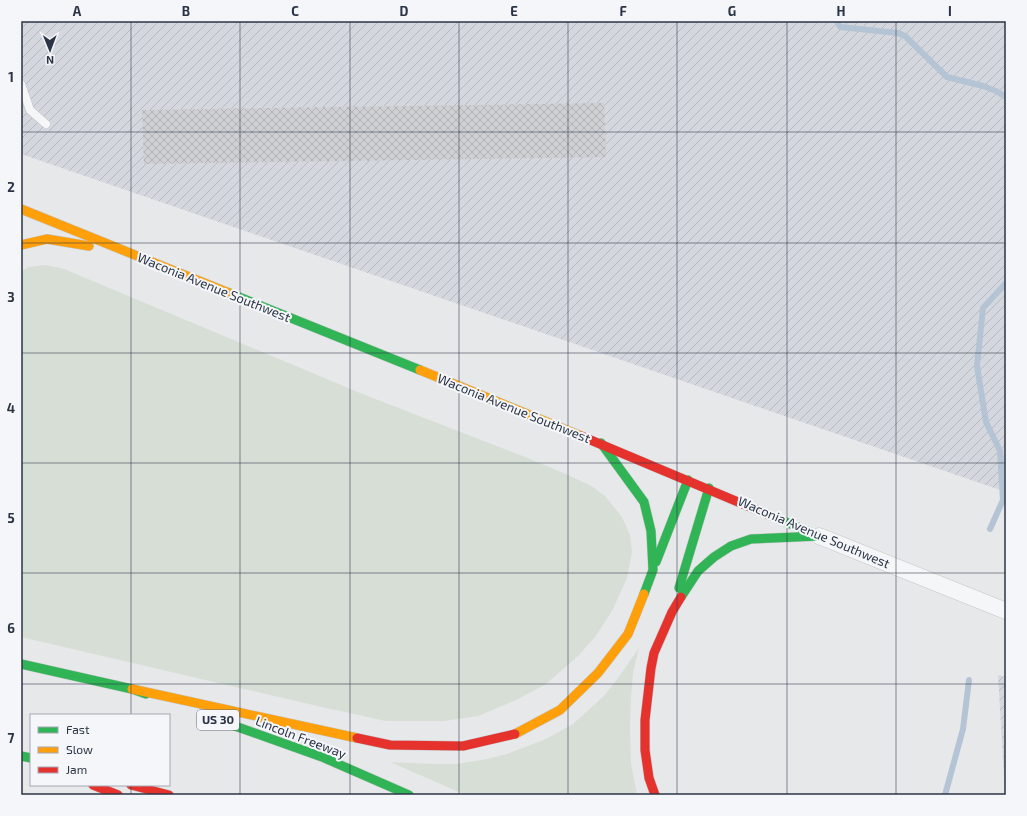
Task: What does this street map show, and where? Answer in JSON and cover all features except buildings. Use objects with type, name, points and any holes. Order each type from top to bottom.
[{"type":"main road","name":"Waconia Avenue Southwest","points":[[21,209],[601,443],[819,536]]},
{"type":"main road","points":[[21,245],[47,239],[126,252]]},
{"type":"main road","points":[[601,443],[644,502],[652,531],[653,570]]},
{"type":"main road","points":[[132,689],[390,746],[463,746],[517,734],[560,710],[598,674],[628,634],[688,480]]},
{"type":"main road","points":[[655,795],[649,778],[645,750],[645,720],[651,668],[654,653],[672,612],[709,488]]},
{"type":"main road","points":[[672,612],[698,571],[714,557],[732,546],[751,539],[819,536]]},
{"type":"main road","name":"US 30","points":[[21,664],[132,689],[198,713]]},
{"type":"main road","name":"Lincoln Freeway","points":[[212,718],[322,757],[409,795]]},
{"type":"main road","points":[[96,786],[118,795]]},
{"type":"main road","points":[[135,786],[169,795]]},
{"type":"street","name":"Waconia Avenue Southwest","points":[[819,536],[1006,611]]},
{"type":"lane","points":[[21,84],[30,110],[46,124]]},
{"type":"shaded area","points":[[21,21],[1006,21],[1006,492],[21,154]]},
{"type":"shaded area","points":[[45,265],[64,269],[360,393],[525,457],[593,487],[606,497],[622,517],[630,535],[632,552],[627,578],[612,611],[595,637],[578,656],[546,684],[518,699],[478,716],[444,721],[386,721],[21,637],[21,271],[29,267]]},
{"type":"shaded area","points":[[639,648],[633,673],[630,729],[631,764],[637,795],[466,795],[390,762],[457,764],[507,754],[546,739],[573,724],[604,696]]},
{"type":"shaded area","points":[[998,675],[1006,677],[1006,795],[1005,795]]},
{"type":"waterway","points":[[837,21],[840,27],[898,33],[905,36],[947,77],[983,86],[1006,97]]},
{"type":"waterway","points":[[990,529],[1003,500],[1000,451],[986,422],[977,366],[983,308],[1006,283]]},
{"type":"waterway","points":[[945,795],[963,729],[969,680]]},
{"type":"traffic: fast","points":[[229,293],[420,370]]},
{"type":"traffic: fast","points":[[601,443],[644,502],[651,531],[653,570],[644,594]]},
{"type":"traffic: fast","points":[[656,562],[688,480]]},
{"type":"traffic: fast","points":[[679,588],[709,488]]},
{"type":"traffic: fast","points":[[769,515],[819,536]]},
{"type":"traffic: fast","points":[[681,597],[698,571],[714,557],[731,546],[751,539],[819,536]]},
{"type":"traffic: fast","points":[[21,664],[132,689],[146,694]]},
{"type":"traffic: fast","points":[[218,720],[322,757],[409,795]]},
{"type":"traffic: fast","points":[[21,756],[30,758]]},
{"type":"traffic: slow","points":[[21,209],[229,293]]},
{"type":"traffic: slow","points":[[21,245],[47,239],[89,246]]},
{"type":"traffic: slow","points":[[420,370],[581,436]]},
{"type":"traffic: slow","points":[[515,734],[560,710],[598,673],[628,634],[644,594]]},
{"type":"traffic: slow","points":[[132,689],[357,738]]},
{"type":"traffic: jam","points":[[581,436],[769,515]]},
{"type":"traffic: jam","points":[[655,795],[649,778],[645,750],[645,720],[651,668],[654,653],[672,612],[681,597]]},
{"type":"traffic: jam","points":[[357,738],[390,745],[463,746],[515,734]]},
{"type":"traffic: jam","points":[[96,786],[118,795]]},
{"type":"traffic: jam","points":[[135,786],[169,795]]}]
